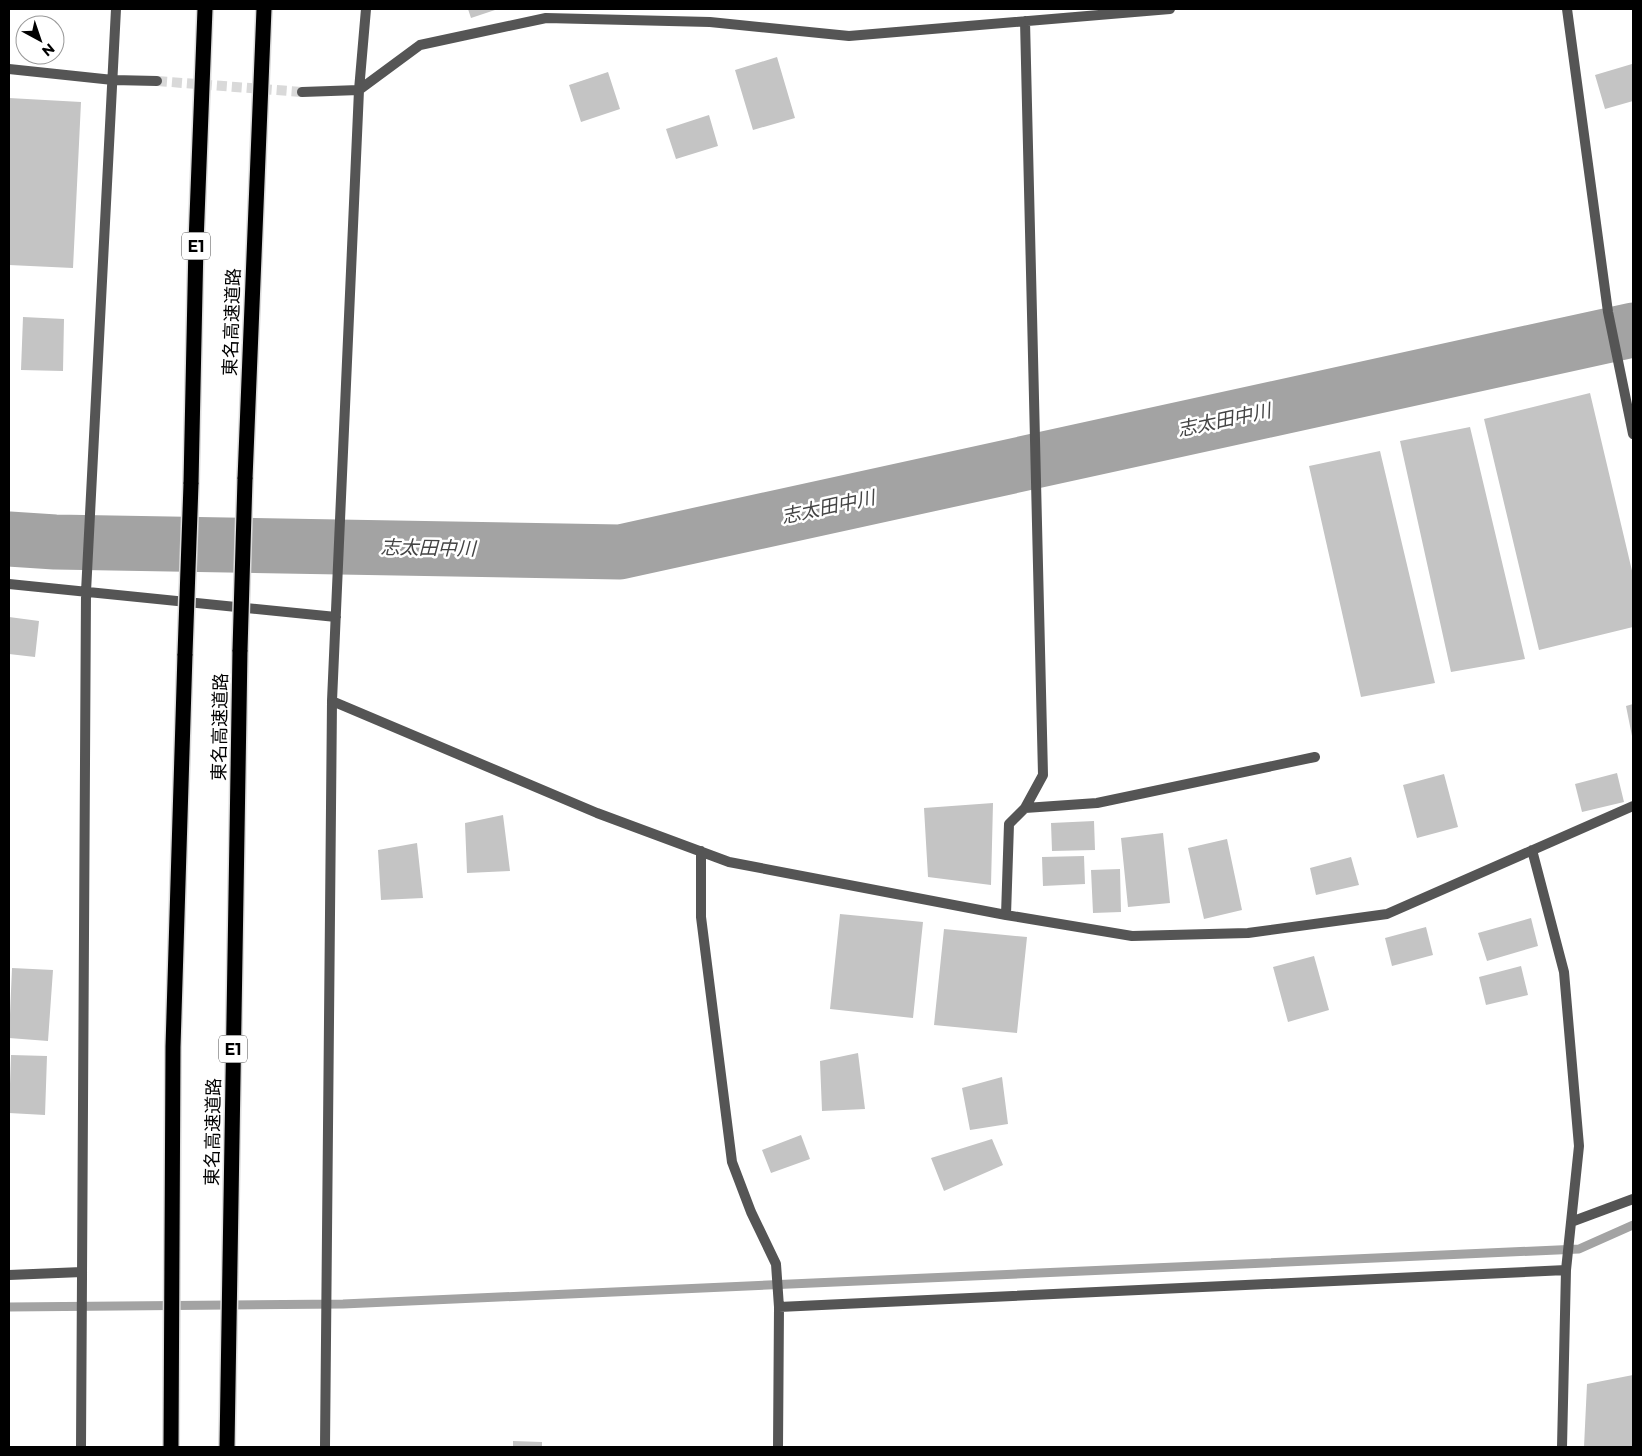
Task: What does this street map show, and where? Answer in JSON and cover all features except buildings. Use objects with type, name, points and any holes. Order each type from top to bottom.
[{"type":"highway","name":"東名高速道路","points":[[171,1447],[173,1047],[191,484],[196,243],[205,9]]},
{"type":"highway","name":"東名高速道路","points":[[227,1447],[240,650],[264,9]]},
{"type":"street","points":[[81,1447],[86,592],[116,9]]},
{"type":"street","points":[[325,1447],[332,701],[359,90],[366,9]]},
{"type":"street","points":[[302,92],[359,90],[420,45],[546,18],[710,22],[849,36],[1170,9]]},
{"type":"street","points":[[1567,9],[1608,312],[1633,434]]},
{"type":"street","points":[[1006,915],[1009,824],[1025,808],[1043,775],[1025,21]]},
{"type":"street","points":[[9,69],[113,80],[157,81]]},
{"type":"street","points":[[9,584],[336,617]]},
{"type":"street","points":[[332,701],[597,813],[730,862],[1006,915],[1132,936],[1248,933],[1387,914],[1633,806]]},
{"type":"street","points":[[1025,808],[1097,803],[1315,757]]},
{"type":"street","points":[[1532,850],[1564,972],[1579,1146],[1566,1270],[1562,1447]]},
{"type":"street","points":[[701,851],[701,917],[732,1162],[751,1212],[776,1264],[779,1307],[778,1447]]},
{"type":"street","points":[[1571,1222],[1633,1199]]},
{"type":"street","points":[[779,1307],[1566,1270]]},
{"type":"street","points":[[9,1275],[82,1272]]},
{"type":"waterway","name":"志太田中川","points":[[9,539],[55,542],[620,552],[1633,330]]},
{"type":"waterway","points":[[9,1307],[343,1304],[1579,1249],[1633,1225]]},
{"type":"tunnel","points":[[157,81],[302,92]]}]
